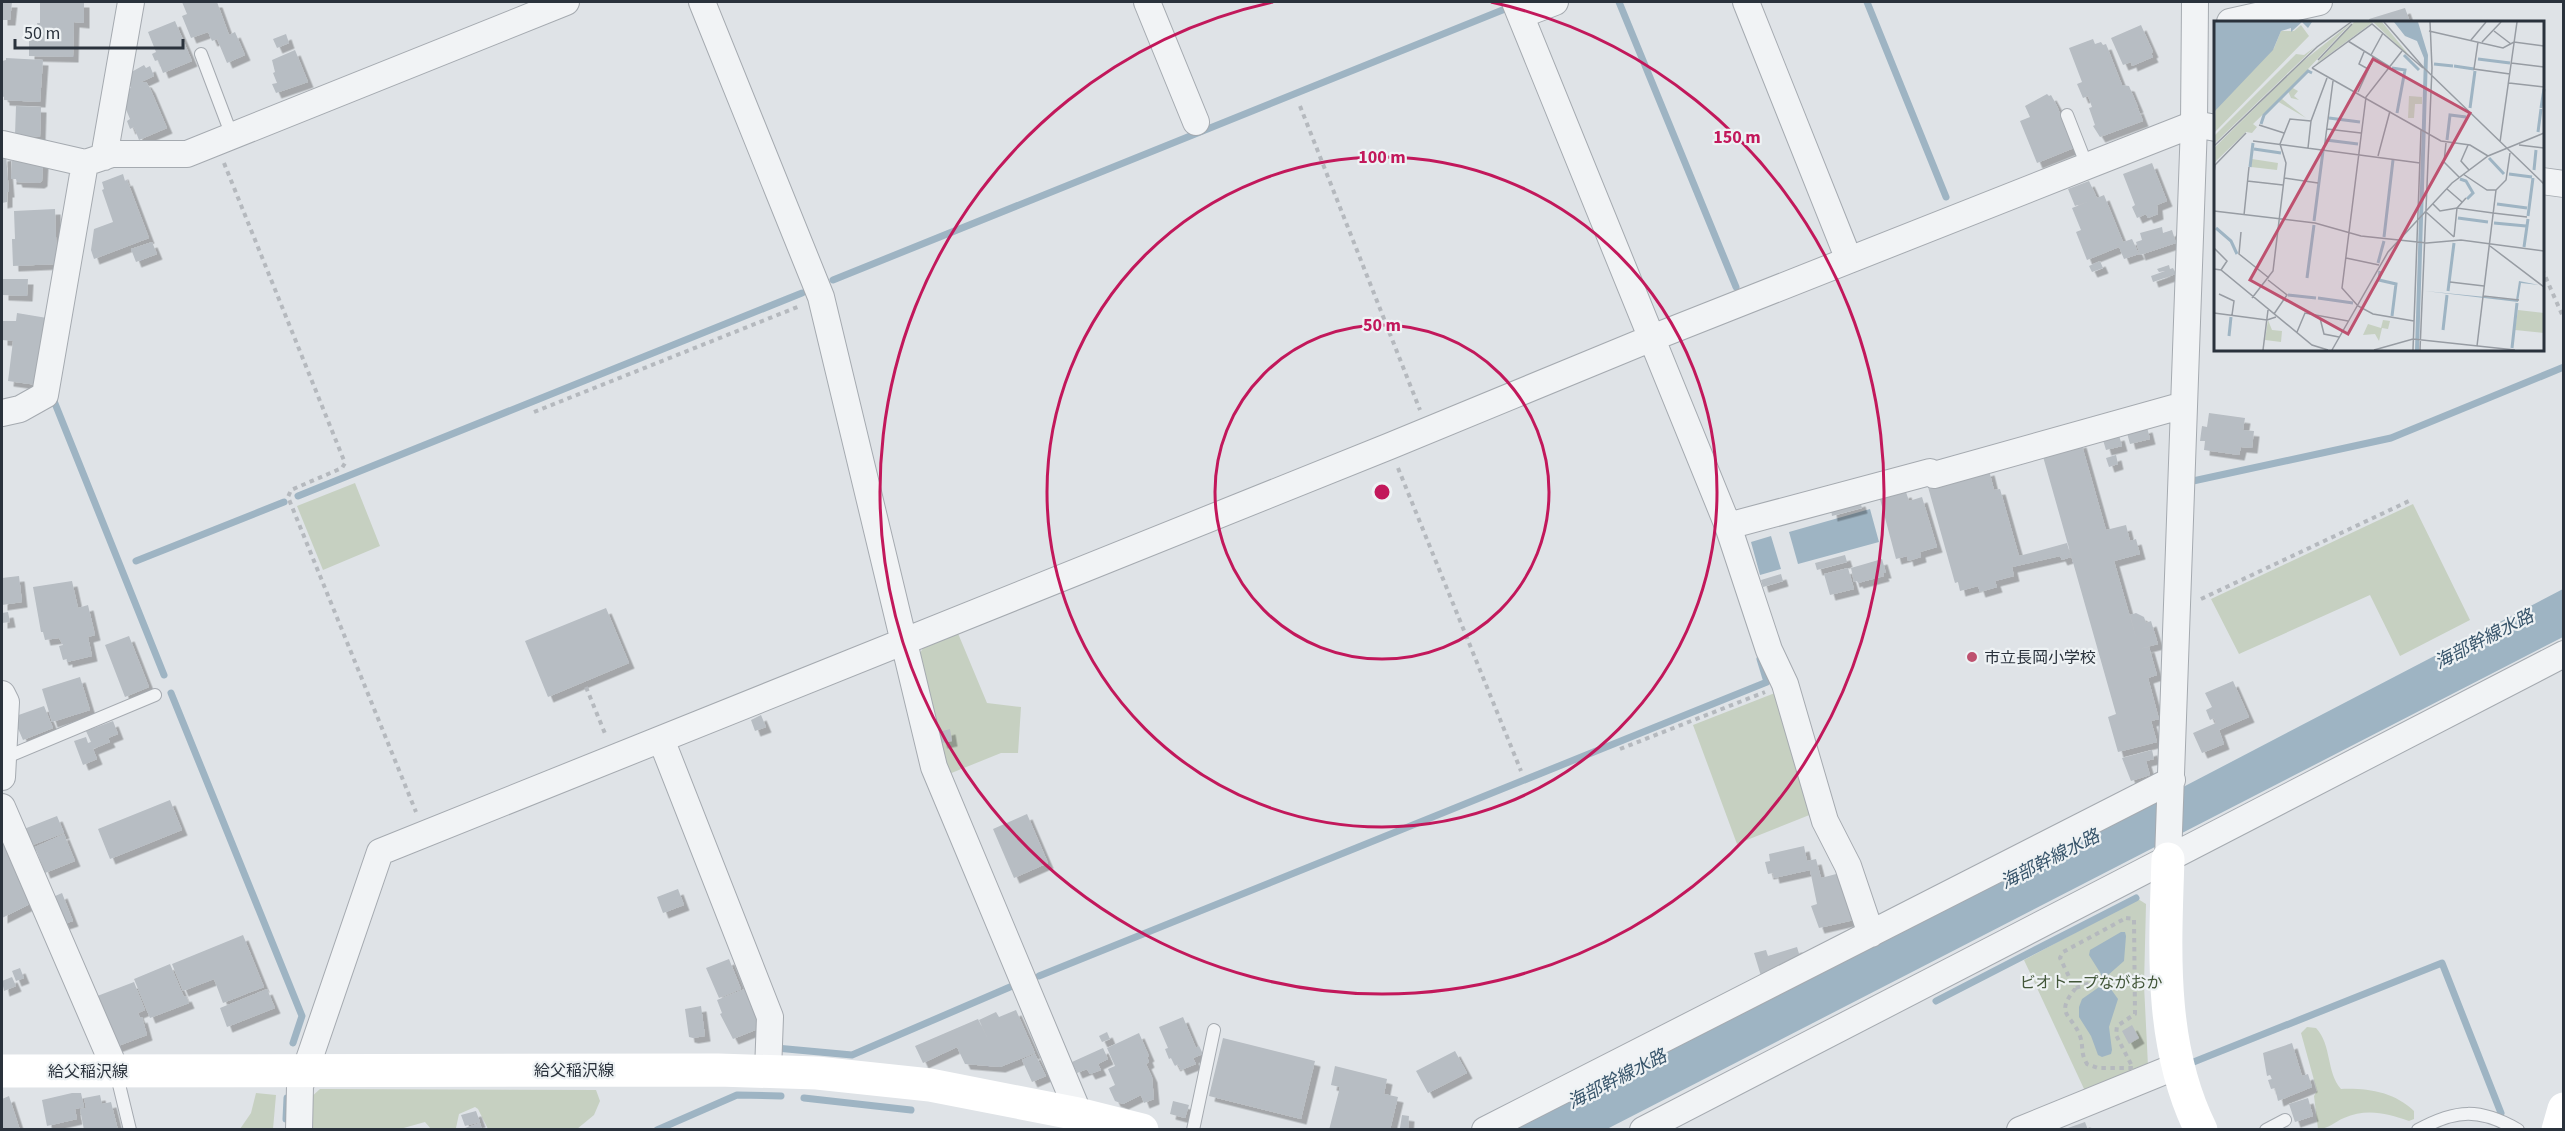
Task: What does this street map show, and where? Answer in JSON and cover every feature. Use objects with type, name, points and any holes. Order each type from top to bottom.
[{"type":"main road","points":[[2168,852],[2165,940],[2167,1011],[2177,1066],[2192,1113],[2201,1130]]},
{"type":"main road","name":"給父稲沢線","points":[[2,1071],[768,1071],[817,1073],[930,1085],[1082,1122],[1142,1130]]},
{"type":"main road","points":[[2558,1130],[2564,1109]]},
{"type":"street","points":[[2,413],[20,409],[45,395],[131,2]]},
{"type":"street","points":[[2,144],[95,160],[112,154],[187,154],[566,2]]},
{"type":"street","points":[[702,2],[821,297],[934,767],[1082,1122]]},
{"type":"street","points":[[1147,2],[1196,122]]},
{"type":"street","points":[[1555,2],[1518,8],[1728,526],[1769,650],[1785,684],[1825,821],[1848,866],[1870,934]]},
{"type":"street","points":[[1746,2],[1849,260]]},
{"type":"street","points":[[2168,852],[2184,405],[2205,126],[2205,28],[2195,2]]},
{"type":"street","points":[[2234,21],[2319,2]]},
{"type":"street","points":[[299,1130],[300,1086],[380,852],[1428,431],[1652,338],[2087,166],[2205,126]]},
{"type":"street","points":[[2544,181],[2564,184]]},
{"type":"street","points":[[1728,526],[1930,471],[1934,475],[2184,405]]},
{"type":"street","points":[[1643,1130],[2168,852],[2564,654]]},
{"type":"street","points":[[2,694],[6,702],[2,768]]},
{"type":"street","points":[[661,739],[770,1017],[768,1071]]},
{"type":"street","points":[[1485,1130],[2171,783]]},
{"type":"street","points":[[2,807],[116,1071]]},
{"type":"street","points":[[2020,1130],[2177,1066]]},
{"type":"lane","points":[[201,54],[224,139]]},
{"type":"lane","points":[[2067,115],[2087,166]]},
{"type":"lane","points":[[2,768],[156,695]]},
{"type":"lane","points":[[1193,1130],[1214,1030]]},
{"type":"lane","points":[[116,1071],[130,1130]]},
{"type":"lane","points":[[2418,1130],[2440,1118],[2456,1114],[2480,1114],[2499,1119],[2518,1130]]},
{"type":"lane","points":[[2266,1130],[2284,1120]]},
{"type":"path","points":[[1300,106],[1428,431]]},
{"type":"path","points":[[224,139],[345,463],[342,468],[291,490],[288,497],[425,834]]},
{"type":"path","points":[[2544,274],[2564,320]]},
{"type":"path","points":[[534,412],[821,297]]},
{"type":"path","points":[[1390,446],[1521,771]]},
{"type":"path","points":[[2177,611],[2409,501]]},
{"type":"path","points":[[1620,749],[1785,684]]},
{"type":"path","points":[[586,687],[615,758]]},
{"type":"path","points":[[2075,989],[2060,958],[2063,952],[2126,918],[2134,919],[2136,983],[2135,1014],[2117,1026],[2116,1035],[2133,1068],[2098,1068],[2087,1064],[2080,1053],[2082,1044],[2079,1034],[2068,1020],[2065,1008],[2068,998],[2075,989],[2100,980],[2136,983]]},
{"type":"green space","points":[[355,483],[380,546],[323,570],[297,506]]},
{"type":"green space","points":[[2413,504],[2470,620],[2400,656],[2370,595],[2239,654],[2211,599]]},
{"type":"green space","points":[[957,631],[987,703],[1021,707],[1018,753],[1001,753],[949,774],[920,653],[925,645]]},
{"type":"green space","points":[[1780,691],[1817,812],[1737,844],[1693,725]]},
{"type":"green space","name":"ビオトープながおか","points":[[2138,899],[2146,904],[2144,985],[2148,1066],[2085,1091],[2024,960]]},
{"type":"green space","points":[[2307,1027],[2316,1028],[2325,1042],[2333,1075],[2341,1089],[2361,1089],[2389,1095],[2414,1111],[2414,1119],[2409,1121],[2368,1112],[2352,1115],[2318,1129],[2314,1096],[2317,1091],[2301,1033]]},
{"type":"green space","points":[[320,1089],[596,1090],[600,1101],[594,1115],[577,1129],[488,1129],[475,1107],[459,1114],[456,1128],[431,1129],[425,1122],[400,1129],[308,1130],[309,1099]]},
{"type":"green space","points":[[256,1093],[276,1095],[273,1129],[240,1129],[251,1113]]},
{"type":"water","points":[[1870,509],[1879,542],[1798,564],[1789,532]]},
{"type":"water","points":[[1771,536],[1781,569],[1760,575],[1751,542]]},
{"type":"water","name":"海部幹線水路","points":[[2563,589],[2563,637],[1607,1129],[1510,1130],[2185,786]]},
{"type":"water","points":[[2121,932],[2125,932],[2126,936],[2124,961],[2107,976],[2108,985],[2118,999],[2109,1027],[2112,1050],[2111,1054],[2102,1057],[2098,1055],[2091,1036],[2079,1017],[2079,1007],[2082,999],[2102,985],[2101,974],[2089,955],[2090,950]]},
{"type":"building","points":[[2,2],[12,2],[10,20],[2,20]]},
{"type":"building","points":[[40,2],[84,2],[84,23],[74,22],[73,57],[29,56],[29,39],[40,40],[37,23],[40,23]]},
{"type":"building","points":[[182,2],[217,2],[229,35],[235,32],[245,55],[227,63],[217,39],[212,41],[208,32],[191,38],[182,16],[187,14]]},
{"type":"building","points":[[2405,8],[2410,21],[2370,21],[2369,19]]},
{"type":"building","points":[[175,21],[192,61],[163,73],[158,60],[155,61],[152,54],[156,52],[148,32]]},
{"type":"building","points":[[2141,25],[2153,57],[2132,66],[2131,62],[2123,65],[2111,38]]},
{"type":"building","points":[[286,34],[289,43],[277,48],[273,39]]},
{"type":"building","points":[[2093,39],[2095,44],[2101,42],[2103,45],[2106,44],[2122,85],[2129,86],[2138,107],[2131,111],[2138,108],[2143,121],[2100,137],[2093,126],[2095,125],[2089,108],[2092,107],[2088,96],[2083,98],[2077,84],[2082,82],[2069,48]]},
{"type":"building","points":[[295,50],[308,82],[276,93],[272,84],[277,83],[272,60]]},
{"type":"building","points":[[6,58],[43,60],[40,102],[4,100],[2,61]]},
{"type":"building","points":[[144,65],[146,68],[150,66],[154,76],[141,82],[146,82],[150,88],[167,128],[139,140],[134,127],[130,129],[127,121],[130,119],[122,100],[128,97],[125,90],[131,88],[126,75]]},
{"type":"building","points":[[2047,94],[2051,95],[2057,106],[2074,148],[2037,163],[2020,121],[2030,117],[2025,106]]},
{"type":"building","points":[[16,106],[41,107],[40,137],[15,135]]},
{"type":"building","points":[[6,155],[9,192],[7,192],[7,202],[2,203],[2,156]]},
{"type":"building","points":[[12,161],[43,162],[42,181],[39,183],[17,182],[16,179],[11,179]]},
{"type":"building","points":[[2152,163],[2167,201],[2157,205],[2158,214],[2148,218],[2146,214],[2137,218],[2132,207],[2135,205],[2123,174]]},
{"type":"building","points":[[123,174],[149,238],[94,259],[91,250],[94,229],[113,222],[102,190],[104,189],[102,182]]},
{"type":"building","points":[[2089,181],[2097,198],[2104,195],[2123,242],[2132,239],[2139,254],[2124,259],[2119,247],[2087,260],[2076,232],[2081,230],[2072,208],[2090,201],[2075,206],[2068,189]]},
{"type":"building","points":[[55,209],[57,264],[13,266],[14,211]]},
{"type":"building","points":[[2162,227],[2163,233],[2172,230],[2176,243],[2140,255],[2136,242],[2142,240],[2140,233]]},
{"type":"building","points":[[152,242],[157,254],[136,262],[131,249]]},
{"type":"building","points":[[2100,261],[2103,268],[2092,272],[2089,266]]},
{"type":"building","points":[[2169,265],[2176,274],[2153,282],[2151,276],[2165,271],[2159,272],[2157,269]]},
{"type":"building","points":[[3,279],[28,279],[27,296],[3,295]]},
{"type":"building","points":[[17,313],[47,318],[37,385],[8,381],[13,341],[2,340],[2,321],[16,321]]},
{"type":"building","points":[[2209,413],[2245,418],[2243,430],[2254,431],[2252,448],[2241,447],[2239,455],[2204,450],[2205,441],[2200,441],[2202,426],[2207,427]]},
{"type":"building","points":[[2147,427],[2150,439],[2130,444],[2127,433]]},
{"type":"building","points":[[2119,435],[2122,446],[2106,450],[2103,440]]},
{"type":"building","points":[[2081,442],[2106,530],[2126,525],[2130,541],[2136,539],[2140,554],[2114,561],[2137,641],[2130,615],[2136,613],[2144,617],[2146,623],[2151,621],[2158,644],[2139,649],[2149,647],[2157,675],[2148,678],[2159,719],[2151,721],[2157,742],[2118,752],[2108,717],[2116,714],[2042,453]]},
{"type":"building","points":[[2116,455],[2118,464],[2109,467],[2106,458]]},
{"type":"building","points":[[1989,470],[1994,490],[2000,489],[2019,556],[2067,543],[2071,557],[2062,560],[2060,556],[2012,567],[2014,576],[1995,581],[1997,587],[1980,592],[1978,586],[1960,591],[1958,582],[1955,583],[1928,487]]},
{"type":"building","points":[[1906,492],[1909,501],[1922,497],[1937,547],[1920,552],[1921,557],[1908,561],[1907,556],[1896,559],[1880,499]]},
{"type":"building","points":[[1860,501],[1862,508],[1832,516],[1831,509]]},
{"type":"building","points":[[1845,555],[1847,562],[1817,570],[1815,563]]},
{"type":"building","points":[[1882,559],[1886,573],[1883,573],[1884,576],[1854,582],[1851,568]]},
{"type":"building","points":[[1848,568],[1854,589],[1830,595],[1824,574]]},
{"type":"building","points":[[1781,574],[1783,581],[1763,587],[1761,580]]},
{"type":"building","points":[[19,576],[22,602],[2,605],[2,578]]},
{"type":"building","points":[[72,581],[78,608],[88,605],[95,635],[88,637],[92,656],[67,662],[67,659],[63,660],[59,646],[63,645],[59,638],[45,640],[41,632],[33,587]]},
{"type":"building","points":[[606,608],[629,663],[548,697],[525,641]]},
{"type":"building","points":[[8,612],[10,622],[2,623],[2,613]]},
{"type":"building","points":[[129,636],[149,687],[125,697],[105,645]]},
{"type":"building","points":[[80,677],[90,710],[52,722],[42,689]]},
{"type":"building","points":[[2233,681],[2249,717],[2219,730],[2224,744],[2202,753],[2193,733],[2216,723],[2214,718],[2210,720],[2206,710],[2212,707],[2205,693]]},
{"type":"building","points":[[44,706],[53,728],[23,740],[13,717]]},
{"type":"building","points":[[761,715],[766,727],[755,731],[751,720]]},
{"type":"building","points":[[113,721],[118,734],[108,738],[110,742],[93,749],[97,759],[83,765],[74,741],[86,737],[88,743],[91,742],[86,731]]},
{"type":"building","points":[[950,729],[952,741],[942,743],[939,732]]},
{"type":"building","points":[[2152,750],[2154,759],[2146,761],[2150,775],[2131,781],[2122,758]]},
{"type":"building","points":[[170,800],[182,830],[110,859],[98,829]]},
{"type":"building","points":[[1027,814],[1048,863],[1014,878],[993,829]]},
{"type":"building","points":[[57,816],[64,833],[30,846],[24,829]]},
{"type":"building","points":[[64,834],[75,861],[45,873],[35,847]]},
{"type":"building","points":[[2,838],[32,903],[2,918]]},
{"type":"building","points":[[1804,846],[1807,861],[1816,859],[1821,878],[1840,873],[1847,904],[1850,904],[1854,920],[1819,928],[1811,906],[1817,904],[1810,870],[1774,878],[1773,873],[1768,874],[1765,862],[1770,861],[1769,854]]},
{"type":"building","points":[[678,889],[684,905],[663,913],[657,897]]},
{"type":"building","points":[[62,893],[73,921],[64,924],[53,897]]},
{"type":"building","points":[[243,935],[264,987],[223,1003],[214,979],[183,991],[172,964]]},
{"type":"building","points":[[1797,947],[1800,957],[1761,976],[1754,953],[1766,950],[1768,956]]},
{"type":"building","points":[[729,959],[741,989],[719,998],[706,968]]},
{"type":"building","points":[[170,964],[184,997],[186,996],[189,1003],[150,1018],[134,979]]},
{"type":"building","points":[[20,968],[24,978],[16,981],[12,971]]},
{"type":"building","points":[[12,977],[16,986],[4,991],[2,981]]},
{"type":"building","points":[[134,982],[145,1010],[138,1013],[140,1018],[142,1017],[147,1035],[113,1048],[92,998]]},
{"type":"building","points":[[747,988],[763,1027],[733,1039],[720,1014],[722,1013],[717,1000]]},
{"type":"building","points":[[267,989],[275,1008],[227,1027],[220,1008]]},
{"type":"building","points":[[701,1006],[705,1036],[689,1037],[685,1009]]},
{"type":"building","points":[[1016,1010],[1035,1053],[1000,1067],[965,1064],[957,1047],[923,1063],[915,1046],[978,1019],[991,1045],[979,1020],[996,1012],[999,1017]]},
{"type":"building","points":[[1183,1017],[1196,1048],[1199,1046],[1203,1054],[1193,1058],[1196,1064],[1181,1070],[1178,1064],[1175,1066],[1171,1058],[1169,1059],[1165,1049],[1168,1048],[1159,1027]]},
{"type":"building","points":[[2132,1025],[2139,1038],[2129,1044],[2122,1031]]},
{"type":"building","points":[[1107,1032],[1110,1039],[1102,1042],[1099,1036]]},
{"type":"building","points":[[1139,1033],[1149,1056],[1147,1057],[1149,1062],[1146,1064],[1152,1077],[1154,1099],[1144,1103],[1141,1095],[1123,1104],[1115,1101],[1109,1088],[1115,1085],[1108,1069],[1115,1066],[1107,1048]]},
{"type":"building","points":[[1223,1038],[1315,1061],[1301,1119],[1209,1096]]},
{"type":"building","points":[[2292,1043],[2302,1076],[2308,1074],[2312,1087],[2278,1101],[2275,1088],[2271,1089],[2268,1080],[2272,1079],[2270,1075],[2267,1076],[2263,1053]]},
{"type":"building","points":[[1103,1048],[1108,1059],[1098,1064],[1101,1070],[1090,1074],[1087,1069],[1077,1073],[1072,1062]]},
{"type":"building","points":[[1455,1051],[1467,1073],[1428,1093],[1416,1071]]},
{"type":"building","points":[[1035,1054],[1046,1076],[1032,1082],[1022,1060]]},
{"type":"building","points":[[1335,1066],[1387,1079],[1384,1094],[1398,1097],[1390,1130],[1329,1130],[1340,1087],[1331,1085]]},
{"type":"building","points":[[81,1093],[84,1107],[75,1109],[77,1119],[47,1126],[42,1100]]},
{"type":"building","points":[[100,1095],[102,1104],[111,1102],[118,1130],[84,1130],[80,1109],[86,1108],[84,1098]]},
{"type":"building","points":[[9,1096],[20,1130],[2,1130],[2,1099]]},
{"type":"building","points":[[2308,1098],[2313,1116],[2295,1122],[2289,1104]]},
{"type":"building","points":[[1173,1101],[1189,1105],[1185,1118],[1170,1114]]},
{"type":"building","points":[[476,1111],[480,1122],[465,1126],[461,1115]]},
{"type":"building","points":[[1402,1115],[1409,1116],[1408,1129],[1400,1128]]},
{"type":"building","points":[[2085,1122],[2088,1130],[2065,1130],[2065,1129]]},
{"type":"building","points":[[480,1123],[482,1130],[462,1130],[462,1129]]},
{"type":"waterway","points":[[1619,2],[1736,287]]},
{"type":"waterway","points":[[1867,2],[1946,197]]},
{"type":"waterway","points":[[833,280],[1505,9]]},
{"type":"waterway","points":[[298,496],[802,293]]},
{"type":"waterway","points":[[2193,481],[2391,438],[2564,367]]},
{"type":"waterway","points":[[54,401],[164,675]]},
{"type":"waterway","points":[[136,561],[284,502]]},
{"type":"waterway","points":[[1039,976],[1767,682],[1760,659]]},
{"type":"waterway","points":[[171,693],[302,1016],[293,1043]]},
{"type":"waterway","points":[[1936,1001],[2136,898]]},
{"type":"waterway","points":[[2191,1063],[2442,963],[2501,1113]]},
{"type":"waterway","points":[[776,1048],[852,1055],[1010,987]]},
{"type":"waterway","points":[[657,1130],[737,1095],[781,1096]]},
{"type":"waterway","points":[[286,1119],[287,1098]]},
{"type":"waterway","points":[[804,1098],[911,1110]]},
{"type":"place","name":"市立長岡小学校","points":[[1972,657]]}]
